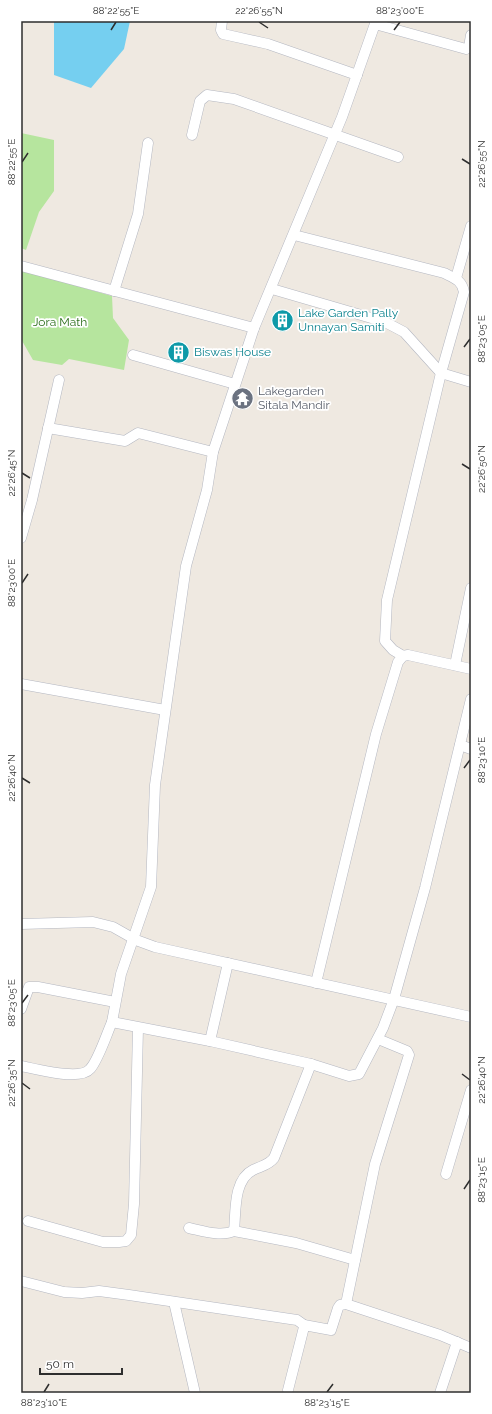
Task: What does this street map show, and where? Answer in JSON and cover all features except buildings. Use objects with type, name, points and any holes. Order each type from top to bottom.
[{"type":"street","points":[[222,21],[220,30],[223,34],[268,44],[357,75]]},
{"type":"street","points":[[21,1066],[60,1073],[79,1074],[86,1072],[92,1067],[112,1022],[121,974],[151,887],[153,810],[165,710],[186,566],[207,490],[213,452],[254,328],[272,289],[335,135],[376,22],[466,49],[470,48],[471,35]]},
{"type":"street","points":[[192,134],[200,101],[207,95],[234,99],[398,157]]},
{"type":"street","points":[[114,292],[138,214],[148,144]]},
{"type":"street","points":[[456,278],[471,226]]},
{"type":"street","points":[[294,235],[444,273],[456,278],[463,285],[464,292],[441,373],[387,600],[385,641],[392,650],[402,656],[414,656],[471,669]]},
{"type":"street","points":[[21,266],[114,292],[254,328]]},
{"type":"street","points":[[272,289],[385,322],[404,332],[441,373],[471,382]]},
{"type":"street","points":[[133,356],[235,384]]},
{"type":"street","points":[[21,538],[32,500],[59,380]]},
{"type":"street","points":[[48,428],[125,441],[138,433],[213,452]]},
{"type":"street","points":[[455,666],[471,588]]},
{"type":"street","points":[[316,983],[376,734],[398,662],[402,656]]},
{"type":"street","points":[[21,684],[165,710]]},
{"type":"street","points":[[112,1022],[210,1041],[312,1064],[354,1076],[359,1074],[378,1039],[394,999],[425,888],[471,699]]},
{"type":"street","points":[[460,745],[471,749]]},
{"type":"street","points":[[21,924],[92,922],[113,927],[133,939],[155,947],[471,1017]]},
{"type":"street","points":[[210,1041],[228,963]]},
{"type":"street","points":[[21,1009],[29,987],[38,987],[115,1002]]},
{"type":"street","points":[[28,1221],[103,1242],[126,1241],[131,1235],[134,1204],[138,1028]]},
{"type":"street","points":[[346,1304],[375,1164],[409,1054],[407,1051],[378,1039]]},
{"type":"street","points":[[234,1231],[239,1184],[251,1170],[271,1163],[312,1064]]},
{"type":"street","points":[[446,1174],[471,1090]]},
{"type":"street","points":[[189,1228],[220,1234],[228,1234],[234,1231],[296,1243],[355,1260]]},
{"type":"street","points":[[21,1281],[64,1292],[82,1293],[99,1291],[297,1320],[304,1325],[331,1330],[338,1308],[340,1305],[346,1304],[471,1348]]},
{"type":"street","points":[[174,1302],[195,1393]]},
{"type":"street","points":[[288,1390],[298,1356],[304,1325]]},
{"type":"street","points":[[440,1393],[457,1342]]},
{"type":"green space","points":[[21,133],[54,140],[54,191],[39,212],[26,250],[21,248]]},
{"type":"green space","name":"Jora Math","points":[[21,270],[112,296],[113,318],[129,340],[124,370],[69,359],[62,365],[33,360],[21,339]]},
{"type":"water","points":[[54,21],[130,21],[124,49],[91,88],[54,75]]},
{"type":"place","name":"Lake Garden Pally Unnayan Samiti","points":[[282,320]]},
{"type":"place","name":"Biswas House","points":[[179,352]]},
{"type":"place","name":"Lakegarden Sitala Mandir","points":[[242,398]]}]
